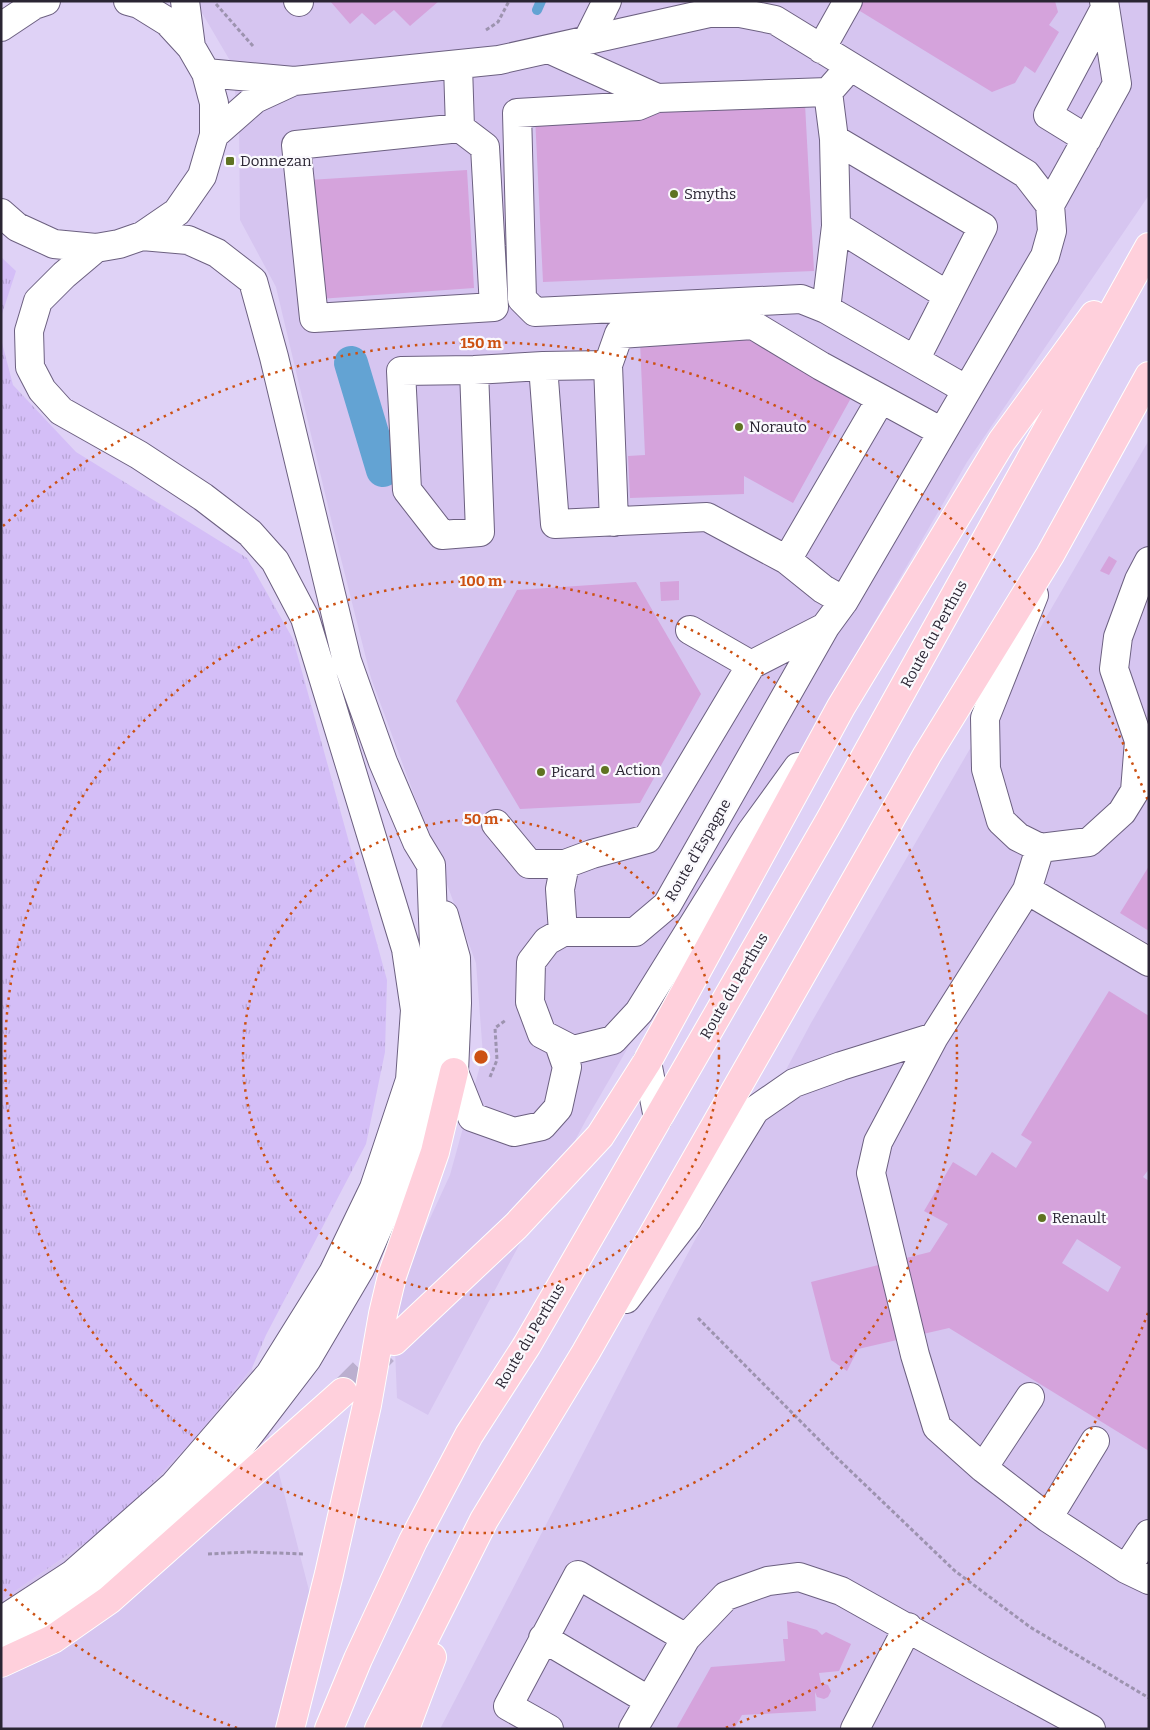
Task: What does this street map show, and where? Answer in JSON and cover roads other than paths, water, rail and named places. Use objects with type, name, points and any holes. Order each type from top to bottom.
[{"type":"main road","points":[[394,1341],[516,1226],[600,1136],[647,1062],[841,707],[1002,441],[1149,242]]},
{"type":"main road","name":"Route du Perthus","points":[[329,1729],[358,1659],[413,1541],[465,1444],[527,1344],[830,820],[1149,247]]},
{"type":"main road","points":[[379,1729],[484,1520],[586,1352],[927,755],[1050,555],[1149,376]]},
{"type":"main road","points":[[290,1729],[331,1565],[367,1405],[392,1276],[435,1152],[454,1072]]},
{"type":"main road","points":[[1,1663],[53,1639],[109,1600],[343,1392]]},
{"type":"main road","points":[[405,1729],[484,1520]]},
{"type":"street","points":[[1,213],[17,227],[54,244],[96,248],[119,244],[142,236],[177,212],[202,176],[214,135],[214,103],[206,73],[191,47],[168,22],[139,4],[128,1]]},
{"type":"street","points":[[185,1],[191,47]]},
{"type":"street","points":[[588,39],[607,1]]},
{"type":"street","points":[[821,49],[848,1]]},
{"type":"street","points":[[1,27],[35,2]]},
{"type":"street","points":[[206,73],[294,81],[458,66],[551,50],[710,7],[775,20],[1026,174],[1050,205],[1117,84],[1104,6]]},
{"type":"street","points":[[1087,139],[1048,115],[1104,6]]},
{"type":"street","points":[[551,50],[658,98]]},
{"type":"street","points":[[458,66],[460,128]]},
{"type":"street","points":[[850,67],[828,92],[658,98],[638,106],[517,113],[522,299],[535,312],[801,299],[826,309],[967,390]]},
{"type":"street","points":[[214,135],[256,100],[294,81]]},
{"type":"street","points":[[826,309],[836,226],[834,139],[828,92]]},
{"type":"street","points":[[460,128],[485,146],[494,307],[314,318],[296,145],[460,128]]},
{"type":"street","points":[[834,139],[983,227],[915,360]]},
{"type":"street","name":"Route d'Espagne","points":[[563,932],[635,932],[667,905],[825,627],[844,601],[1045,256],[1052,231],[1050,205]]},
{"type":"street","points":[[836,226],[947,295]]},
{"type":"street","points":[[142,236],[188,240],[217,253],[253,281],[276,366],[347,661],[390,780],[417,842],[432,865],[456,958],[457,1003],[454,1072],[472,1117],[514,1132],[542,1126],[558,1108],[567,1067],[559,1044]]},
{"type":"street","points":[[1,1621],[73,1574],[174,1485],[270,1374],[333,1273],[374,1188],[410,1080],[415,1010],[406,949],[305,618],[275,561],[250,533],[203,497],[139,455],[61,411],[42,390],[30,367],[30,331],[38,301],[64,274],[96,248]]},
{"type":"street","points":[[614,522],[608,365],[619,334],[753,325],[821,366],[942,432]]},
{"type":"street","points":[[474,370],[480,532],[442,535],[407,490],[401,371],[608,365]]},
{"type":"street","points":[[543,366],[555,524],[707,517],[787,560],[823,589],[844,601]]},
{"type":"street","points":[[787,560],[882,399]]},
{"type":"street","points":[[1050,555],[984,718],[986,768],[1001,821],[1018,837],[1040,848],[1089,842],[1122,812],[1135,791],[1139,741],[1114,669],[1118,637],[1145,575]]},
{"type":"street","points":[[562,876],[592,854],[647,839],[751,665],[825,627]]},
{"type":"street","points":[[690,630],[751,665]]},
{"type":"street","points":[[562,876],[563,932],[547,942],[531,962],[530,1002],[542,1034],[573,1050],[613,1040],[639,1012],[751,832],[841,707]]},
{"type":"street","points":[[496,824],[529,864],[562,876]]},
{"type":"street","points":[[1040,848],[1028,890],[934,1037],[878,1142],[870,1173],[915,1354],[937,1427],[983,1468],[1048,1518],[1138,1574],[1149,1534]]},
{"type":"street","points":[[1,1644],[53,1614],[107,1574],[187,1503],[232,1457],[307,1359],[360,1269],[398,1182],[430,1079],[435,973],[432,865]]},
{"type":"street","points":[[1028,890],[1149,962]]},
{"type":"street","points":[[586,1352],[688,1219],[755,1110],[794,1083],[934,1037]]},
{"type":"street","points":[[647,1062],[658,1118]]},
{"type":"street","points":[[983,1468],[1030,1397]]},
{"type":"street","points":[[1048,1518],[1095,1441]]},
{"type":"street","points":[[549,1729],[508,1706],[578,1575],[686,1638]]},
{"type":"street","points":[[633,1729],[648,1700],[686,1638],[726,1596],[768,1581],[799,1577],[841,1591],[1091,1729]]},
{"type":"street","points":[[855,1729],[908,1628]]},
{"type":"street","points":[[543,1638],[648,1700]]},
{"type":"waterway","points":[[537,10],[541,1]]},
{"type":"waterway","points":[[351,363],[383,470]]},
{"type":"tunnel","points":[[343,1392],[384,1351]]},
{"type":"place","name":"Donnezan","points":[[230,161]]},
{"type":"place","name":"Smyths","points":[[674,194]]},
{"type":"place","name":"Norauto","points":[[739,427]]},
{"type":"place","name":"Action","points":[[605,770]]},
{"type":"place","name":"Picard","points":[[541,772]]},
{"type":"place","name":"Renault","points":[[1042,1218]]}]
